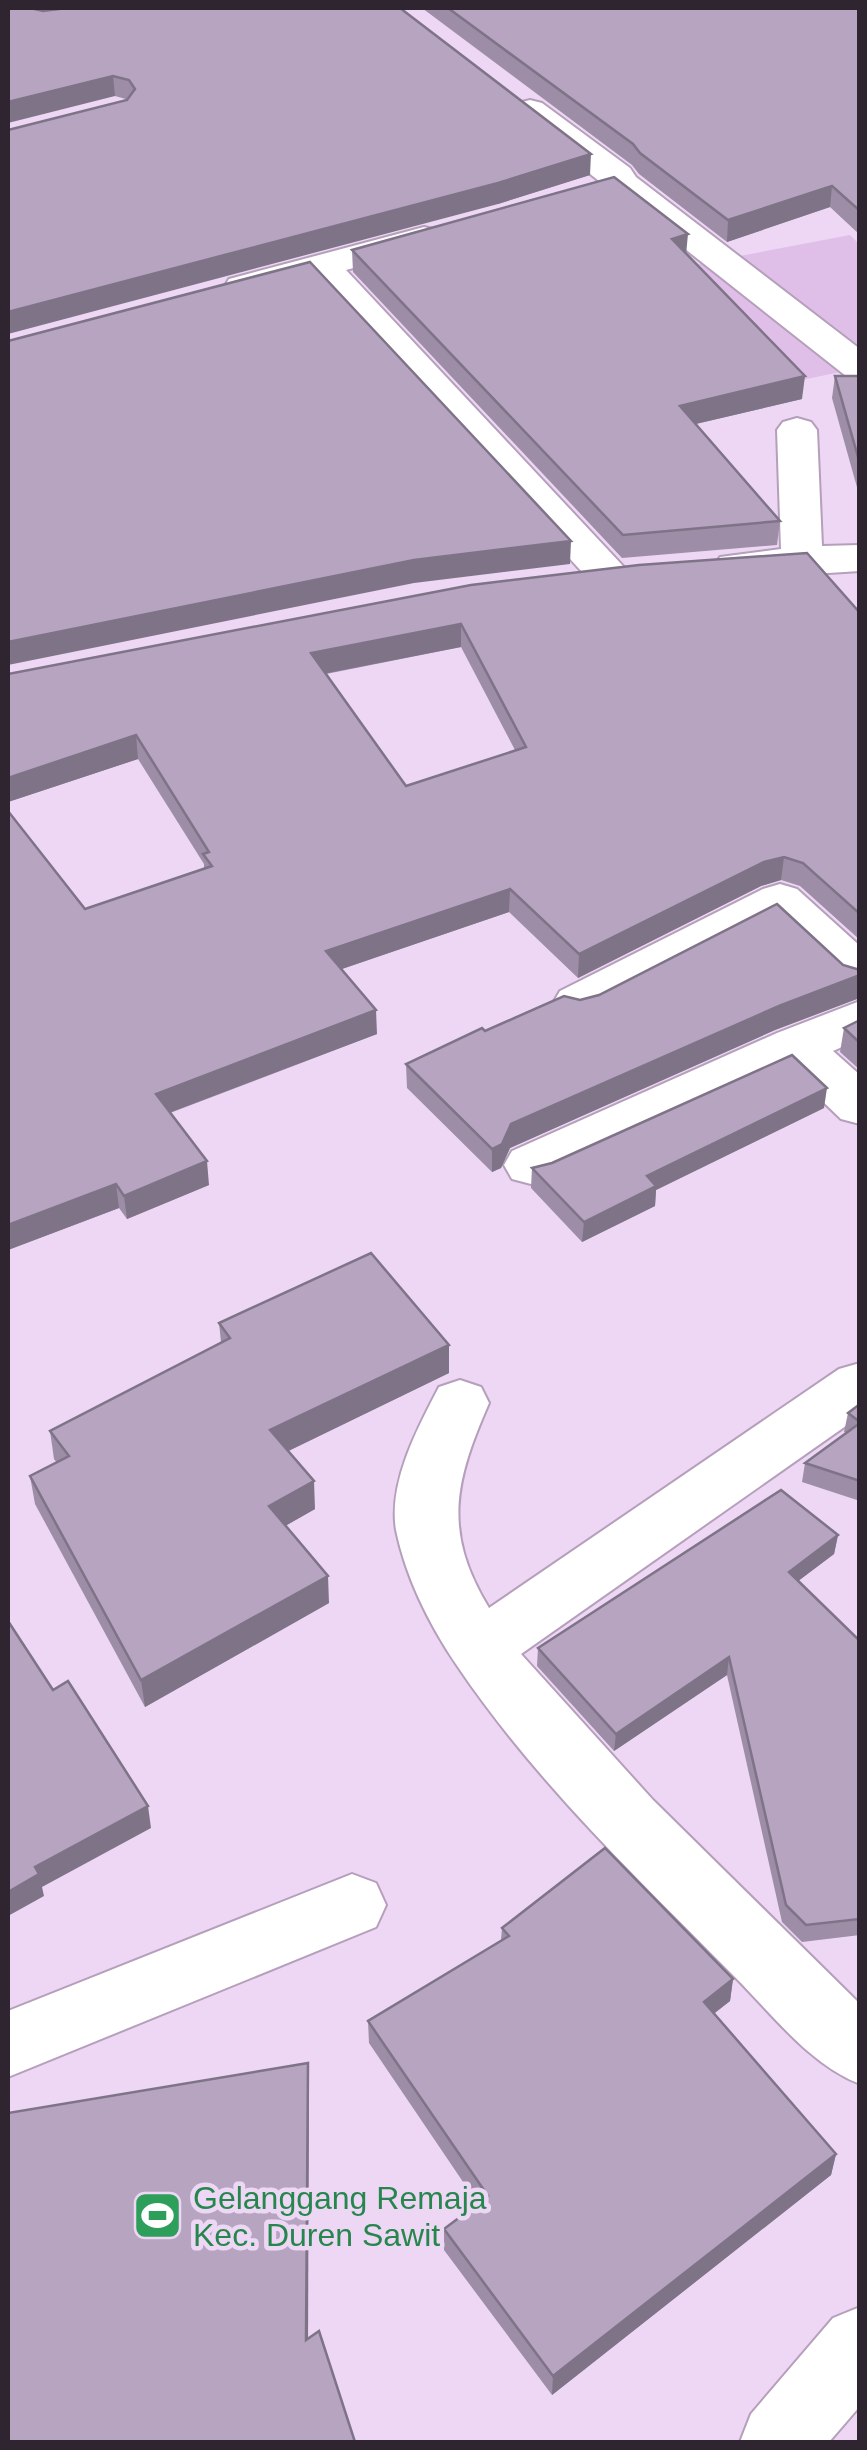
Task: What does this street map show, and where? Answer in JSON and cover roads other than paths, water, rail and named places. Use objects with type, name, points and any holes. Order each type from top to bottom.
[{"type":"street","points":[[499,86],[618,175],[619,181],[860,368]]},
{"type":"street","points":[[578,196],[619,181]]},
{"type":"street","points":[[208,296],[459,229]]},
{"type":"street","points":[[318,267],[330,274],[608,576]]},
{"type":"street","points":[[798,430],[802,558]]},
{"type":"street","points":[[701,569],[802,558],[860,558]]},
{"type":"street","points":[[578,1003],[780,900],[860,974]]},
{"type":"street","points":[[531,1165],[860,1018]]},
{"type":"street","points":[[795,1045],[860,1106]]},
{"type":"street","points":[[481,1648],[860,1385]]},
{"type":"street","points":[[460,1403],[436,1456],[425,1522],[439,1578],[481,1648],[550,1736],[752,1952],[860,2051]]},
{"type":"street","points":[[8,2044],[352,1904]]},
{"type":"street","points":[[779,2442],[860,2345]]},
{"type":"place","name":"Gelanggang Remaja Kec. Duren Sawit","points":[[158,2216]]}]
